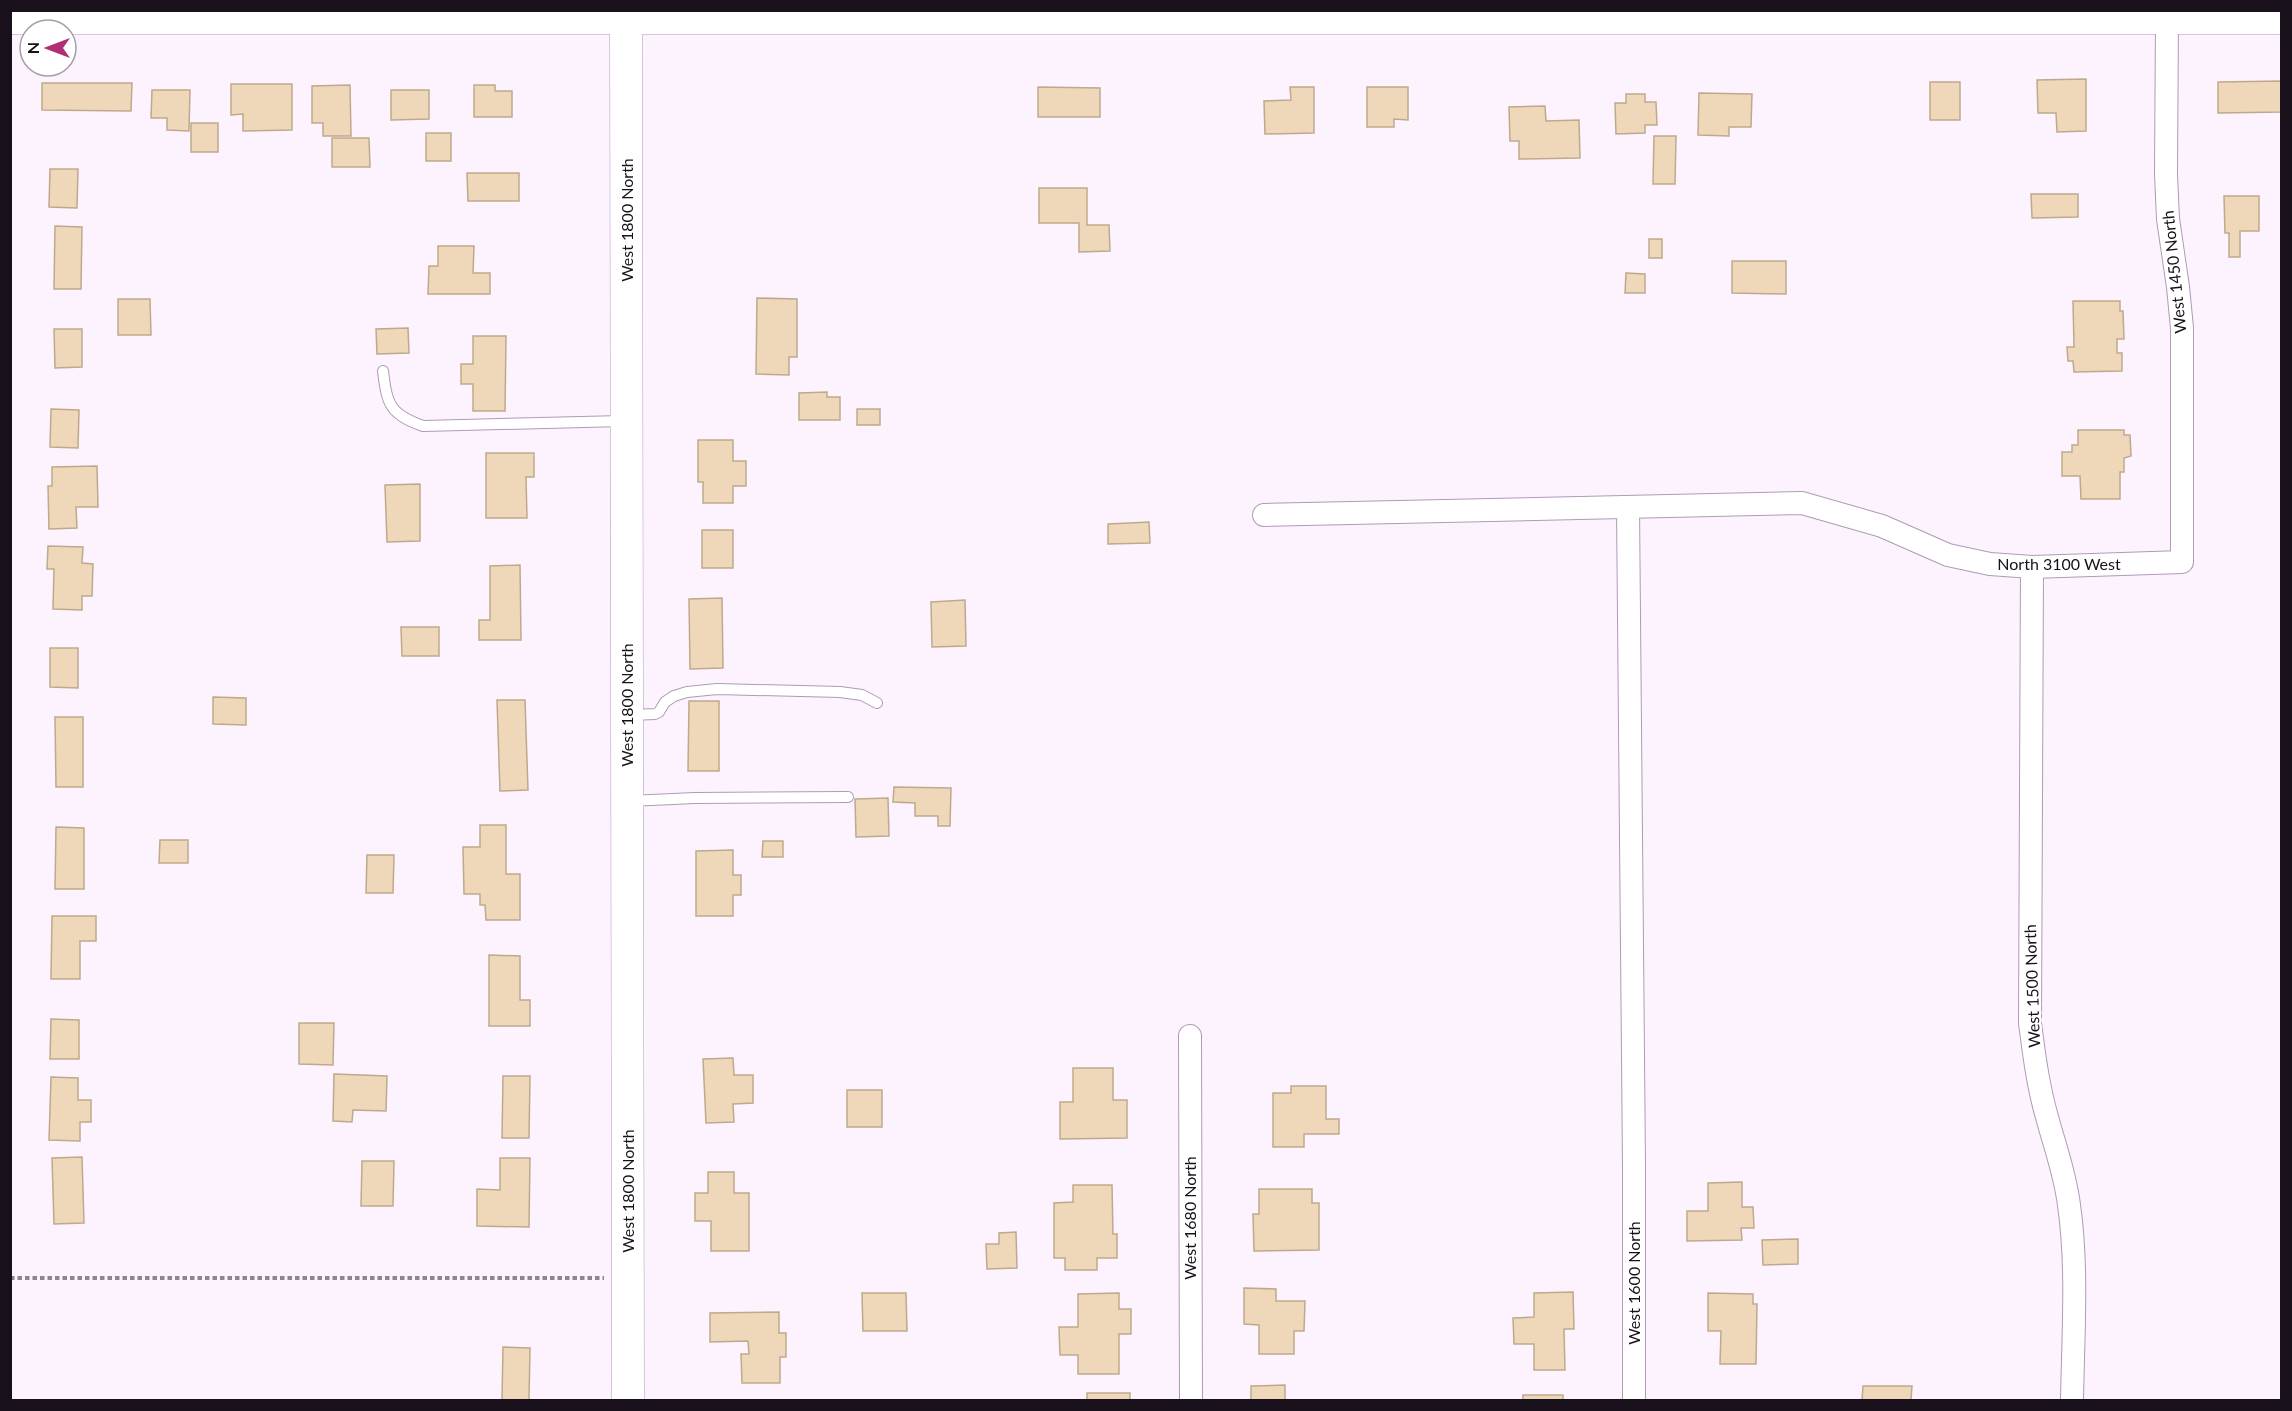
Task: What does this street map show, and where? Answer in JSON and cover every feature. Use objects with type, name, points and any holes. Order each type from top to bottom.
[{"type":"main road","points":[[10,18],[626,15],[2282,18]]},
{"type":"main road","name":"West 1800 North","points":[[626,15],[628,1401]]},
{"type":"street","name":"West 1450 North","points":[[2167,18],[2167,208],[2182,328],[2182,562]]},
{"type":"street","name":"North 3100 West","points":[[1264,515],[1803,504],[1882,526],[1948,555],[1990,564],[2032,567],[2182,562]]},
{"type":"street","name":"West 1600 North","points":[[1628,507],[1634,1401]]},
{"type":"street","name":"West 1500 North","points":[[2032,567],[2030,1023],[2044,1106],[2060,1156],[2069,1205],[2073,1255],[2072,1401]]},
{"type":"street","name":"West 1680 North","points":[[1190,1036],[1191,1401]]},
{"type":"lane","points":[[383,372],[386,398],[394,411],[405,419],[423,426],[627,421]]},
{"type":"lane","points":[[628,716],[656,714],[665,702],[674,696],[687,692],[717,689],[840,692],[862,695],[877,703]]},
{"type":"lane","points":[[627,801],[848,797]]},
{"type":"path","points":[[10,1278],[628,1278]]},
{"type":"building","points":[[2086,79],[2086,131],[2057,132],[2056,113],[2038,113],[2037,80]]},
{"type":"building","points":[[2282,81],[2282,112],[2218,113],[2218,82]]},
{"type":"building","points":[[1930,82],[1960,82],[1960,120],[1930,120]]},
{"type":"building","points":[[42,83],[132,83],[131,111],[42,110]]},
{"type":"building","points":[[231,84],[292,84],[292,130],[243,131],[243,114],[231,115]]},
{"type":"building","points":[[350,85],[351,136],[323,136],[323,123],[312,123],[312,86]]},
{"type":"building","points":[[474,85],[495,85],[495,91],[512,91],[512,117],[474,117]]},
{"type":"building","points":[[1038,87],[1100,88],[1100,117],[1038,117]]},
{"type":"building","points":[[1290,87],[1314,87],[1314,133],[1265,134],[1264,101],[1291,100]]},
{"type":"building","points":[[1367,87],[1408,87],[1408,120],[1394,119],[1394,127],[1367,127]]},
{"type":"building","points":[[152,90],[190,90],[189,131],[167,130],[167,118],[151,118]]},
{"type":"building","points":[[391,90],[429,90],[429,119],[391,120]]},
{"type":"building","points":[[1699,93],[1752,94],[1751,127],[1729,127],[1729,136],[1698,135]]},
{"type":"building","points":[[1626,94],[1645,94],[1645,102],[1656,102],[1657,125],[1645,125],[1645,133],[1616,134],[1615,103],[1626,103]]},
{"type":"building","points":[[1545,106],[1546,121],[1579,120],[1580,158],[1519,159],[1519,141],[1510,141],[1509,107]]},
{"type":"building","points":[[191,123],[218,123],[218,152],[191,152]]},
{"type":"building","points":[[426,133],[451,133],[451,161],[426,161]]},
{"type":"building","points":[[1654,136],[1676,136],[1675,184],[1653,184]]},
{"type":"building","points":[[332,138],[369,138],[370,167],[332,167]]},
{"type":"building","points":[[50,169],[78,169],[77,208],[49,207]]},
{"type":"building","points":[[467,173],[519,173],[519,201],[468,201]]},
{"type":"building","points":[[1039,188],[1087,188],[1087,225],[1109,225],[1110,251],[1079,252],[1079,223],[1039,223]]},
{"type":"building","points":[[2031,194],[2078,194],[2078,217],[2032,218]]},
{"type":"building","points":[[2224,196],[2259,196],[2259,231],[2240,231],[2240,257],[2229,257],[2229,233],[2225,233]]},
{"type":"building","points":[[55,226],[82,227],[81,289],[54,289]]},
{"type":"building","points":[[1649,239],[1662,239],[1662,258],[1649,258]]},
{"type":"building","points":[[438,246],[474,246],[473,273],[490,273],[490,294],[428,294],[429,266],[438,266]]},
{"type":"building","points":[[1732,261],[1786,261],[1786,294],[1732,293]]},
{"type":"building","points":[[1626,273],[1645,274],[1645,293],[1625,293]]},
{"type":"building","points":[[757,298],[797,299],[797,357],[789,357],[789,375],[756,374]]},
{"type":"building","points":[[118,299],[150,299],[151,335],[118,335]]},
{"type":"building","points":[[2073,301],[2120,301],[2120,311],[2123,311],[2124,339],[2117,339],[2117,353],[2122,353],[2122,371],[2074,372],[2073,361],[2068,361],[2067,347],[2074,347]]},
{"type":"building","points":[[408,328],[409,353],[377,354],[376,329]]},
{"type":"building","points":[[54,329],[82,329],[82,367],[55,368]]},
{"type":"building","points":[[473,336],[506,336],[505,411],[473,411],[473,384],[461,384],[461,364],[473,364]]},
{"type":"building","points":[[827,392],[827,397],[840,397],[840,420],[799,420],[799,393]]},
{"type":"building","points":[[51,409],[79,410],[78,448],[50,447]]},
{"type":"building","points":[[857,409],[880,409],[880,425],[857,425]]},
{"type":"building","points":[[2078,430],[2124,430],[2124,435],[2130,435],[2131,456],[2124,458],[2124,472],[2120,472],[2120,499],[2081,499],[2080,476],[2062,476],[2062,452],[2072,452],[2072,445],[2078,445]]},
{"type":"building","points":[[698,440],[733,440],[733,461],[746,461],[746,486],[733,486],[733,503],[703,503],[703,482],[698,482]]},
{"type":"building","points":[[486,453],[534,453],[534,477],[526,477],[527,518],[486,518]]},
{"type":"building","points":[[97,466],[98,507],[76,507],[77,528],[49,529],[48,486],[52,486],[52,467]]},
{"type":"building","points":[[420,484],[420,541],[387,542],[385,485]]},
{"type":"building","points":[[1149,522],[1150,543],[1108,544],[1108,524]]},
{"type":"building","points":[[702,530],[733,530],[733,568],[702,568]]},
{"type":"building","points":[[48,546],[83,547],[82,563],[93,564],[92,596],[82,596],[82,610],[53,609],[54,569],[47,569]]},
{"type":"building","points":[[520,565],[521,640],[479,640],[479,620],[490,620],[490,566]]},
{"type":"building","points":[[722,598],[723,668],[690,669],[689,599]]},
{"type":"building","points":[[965,600],[966,646],[932,647],[931,602]]},
{"type":"building","points":[[401,627],[439,627],[439,656],[402,656]]},
{"type":"building","points":[[50,648],[78,648],[78,688],[50,687]]},
{"type":"building","points":[[213,697],[246,698],[246,725],[213,724]]},
{"type":"building","points":[[497,700],[525,700],[528,790],[500,791]]},
{"type":"building","points":[[689,701],[719,701],[719,771],[688,771]]},
{"type":"building","points":[[55,717],[83,717],[83,787],[56,787]]},
{"type":"building","points":[[894,787],[951,788],[950,826],[938,826],[938,816],[915,816],[915,803],[893,802]]},
{"type":"building","points":[[888,798],[889,836],[856,837],[855,799]]},
{"type":"building","points":[[480,825],[506,825],[506,874],[520,874],[520,920],[486,920],[485,905],[480,905],[480,894],[464,894],[463,847],[480,847]]},
{"type":"building","points":[[56,827],[84,828],[84,889],[55,889]]},
{"type":"building","points":[[160,840],[188,840],[188,863],[159,863]]},
{"type":"building","points":[[763,841],[783,841],[783,857],[762,857]]},
{"type":"building","points":[[733,850],[733,875],[741,875],[741,895],[733,895],[733,916],[696,916],[696,851]]},
{"type":"building","points":[[367,855],[394,855],[393,893],[366,893]]},
{"type":"building","points":[[52,916],[96,916],[96,941],[80,941],[80,979],[51,979]]},
{"type":"building","points":[[489,955],[520,956],[520,1000],[530,1000],[530,1026],[489,1026]]},
{"type":"building","points":[[51,1019],[79,1020],[79,1059],[50,1059]]},
{"type":"building","points":[[299,1023],[334,1023],[333,1065],[299,1064]]},
{"type":"building","points":[[733,1058],[734,1075],[753,1075],[753,1103],[733,1104],[734,1122],[706,1123],[703,1059]]},
{"type":"building","points":[[1073,1068],[1113,1068],[1113,1100],[1127,1100],[1127,1138],[1060,1139],[1060,1102],[1073,1102]]},
{"type":"building","points":[[334,1074],[387,1076],[386,1111],[353,1110],[352,1122],[333,1121]]},
{"type":"building","points":[[503,1076],[530,1076],[529,1138],[502,1138]]},
{"type":"building","points":[[51,1077],[78,1078],[78,1100],[91,1100],[91,1122],[80,1122],[80,1141],[49,1140]]},
{"type":"building","points":[[1291,1086],[1326,1086],[1326,1119],[1339,1119],[1339,1134],[1304,1134],[1304,1147],[1273,1147],[1273,1093],[1291,1093]]},
{"type":"building","points":[[847,1090],[882,1090],[882,1127],[847,1127]]},
{"type":"building","points":[[82,1157],[84,1223],[54,1224],[52,1158]]},
{"type":"building","points":[[500,1158],[530,1158],[529,1227],[477,1226],[477,1189],[500,1190]]},
{"type":"building","points":[[362,1161],[394,1161],[393,1206],[361,1206]]},
{"type":"building","points":[[708,1172],[734,1172],[734,1193],[749,1193],[749,1251],[711,1251],[711,1221],[695,1221],[695,1193],[708,1193]]},
{"type":"building","points":[[1742,1182],[1742,1207],[1753,1207],[1754,1228],[1741,1228],[1742,1240],[1687,1241],[1687,1211],[1708,1211],[1708,1183]]},
{"type":"building","points":[[1073,1185],[1112,1185],[1113,1234],[1117,1234],[1117,1258],[1097,1258],[1097,1270],[1065,1270],[1065,1258],[1054,1258],[1054,1203],[1073,1202]]},
{"type":"building","points":[[1259,1189],[1312,1189],[1312,1203],[1319,1203],[1319,1250],[1254,1251],[1253,1214],[1259,1214]]},
{"type":"building","points":[[1016,1232],[1017,1268],[987,1269],[986,1244],[999,1244],[999,1233]]},
{"type":"building","points":[[1798,1239],[1798,1264],[1763,1265],[1762,1240]]},
{"type":"building","points":[[1244,1288],[1276,1289],[1276,1301],[1305,1301],[1304,1331],[1294,1331],[1294,1354],[1259,1354],[1259,1325],[1244,1324]]},
{"type":"building","points":[[1573,1292],[1574,1329],[1564,1329],[1565,1370],[1534,1370],[1534,1344],[1514,1344],[1513,1318],[1534,1317],[1534,1293]]},
{"type":"building","points":[[862,1293],[906,1293],[907,1331],[863,1331]]},
{"type":"building","points":[[1119,1293],[1119,1309],[1131,1309],[1131,1334],[1119,1334],[1119,1374],[1078,1374],[1078,1355],[1060,1355],[1059,1327],[1078,1327],[1078,1294]]},
{"type":"building","points":[[1708,1293],[1753,1294],[1753,1304],[1757,1304],[1756,1364],[1720,1364],[1721,1331],[1708,1331]]},
{"type":"building","points":[[779,1312],[779,1333],[786,1333],[786,1357],[780,1357],[780,1383],[742,1383],[741,1354],[749,1354],[748,1341],[710,1342],[710,1313]]},
{"type":"building","points":[[503,1347],[530,1348],[529,1400],[502,1400]]},
{"type":"building","points":[[1285,1385],[1285,1400],[1251,1400],[1251,1386]]},
{"type":"building","points":[[1863,1386],[1912,1386],[1911,1400],[1862,1400]]},
{"type":"building","points":[[1087,1393],[1130,1393],[1130,1400],[1087,1400]]},
{"type":"building","points":[[1523,1395],[1563,1395],[1563,1400],[1523,1400]]}]
